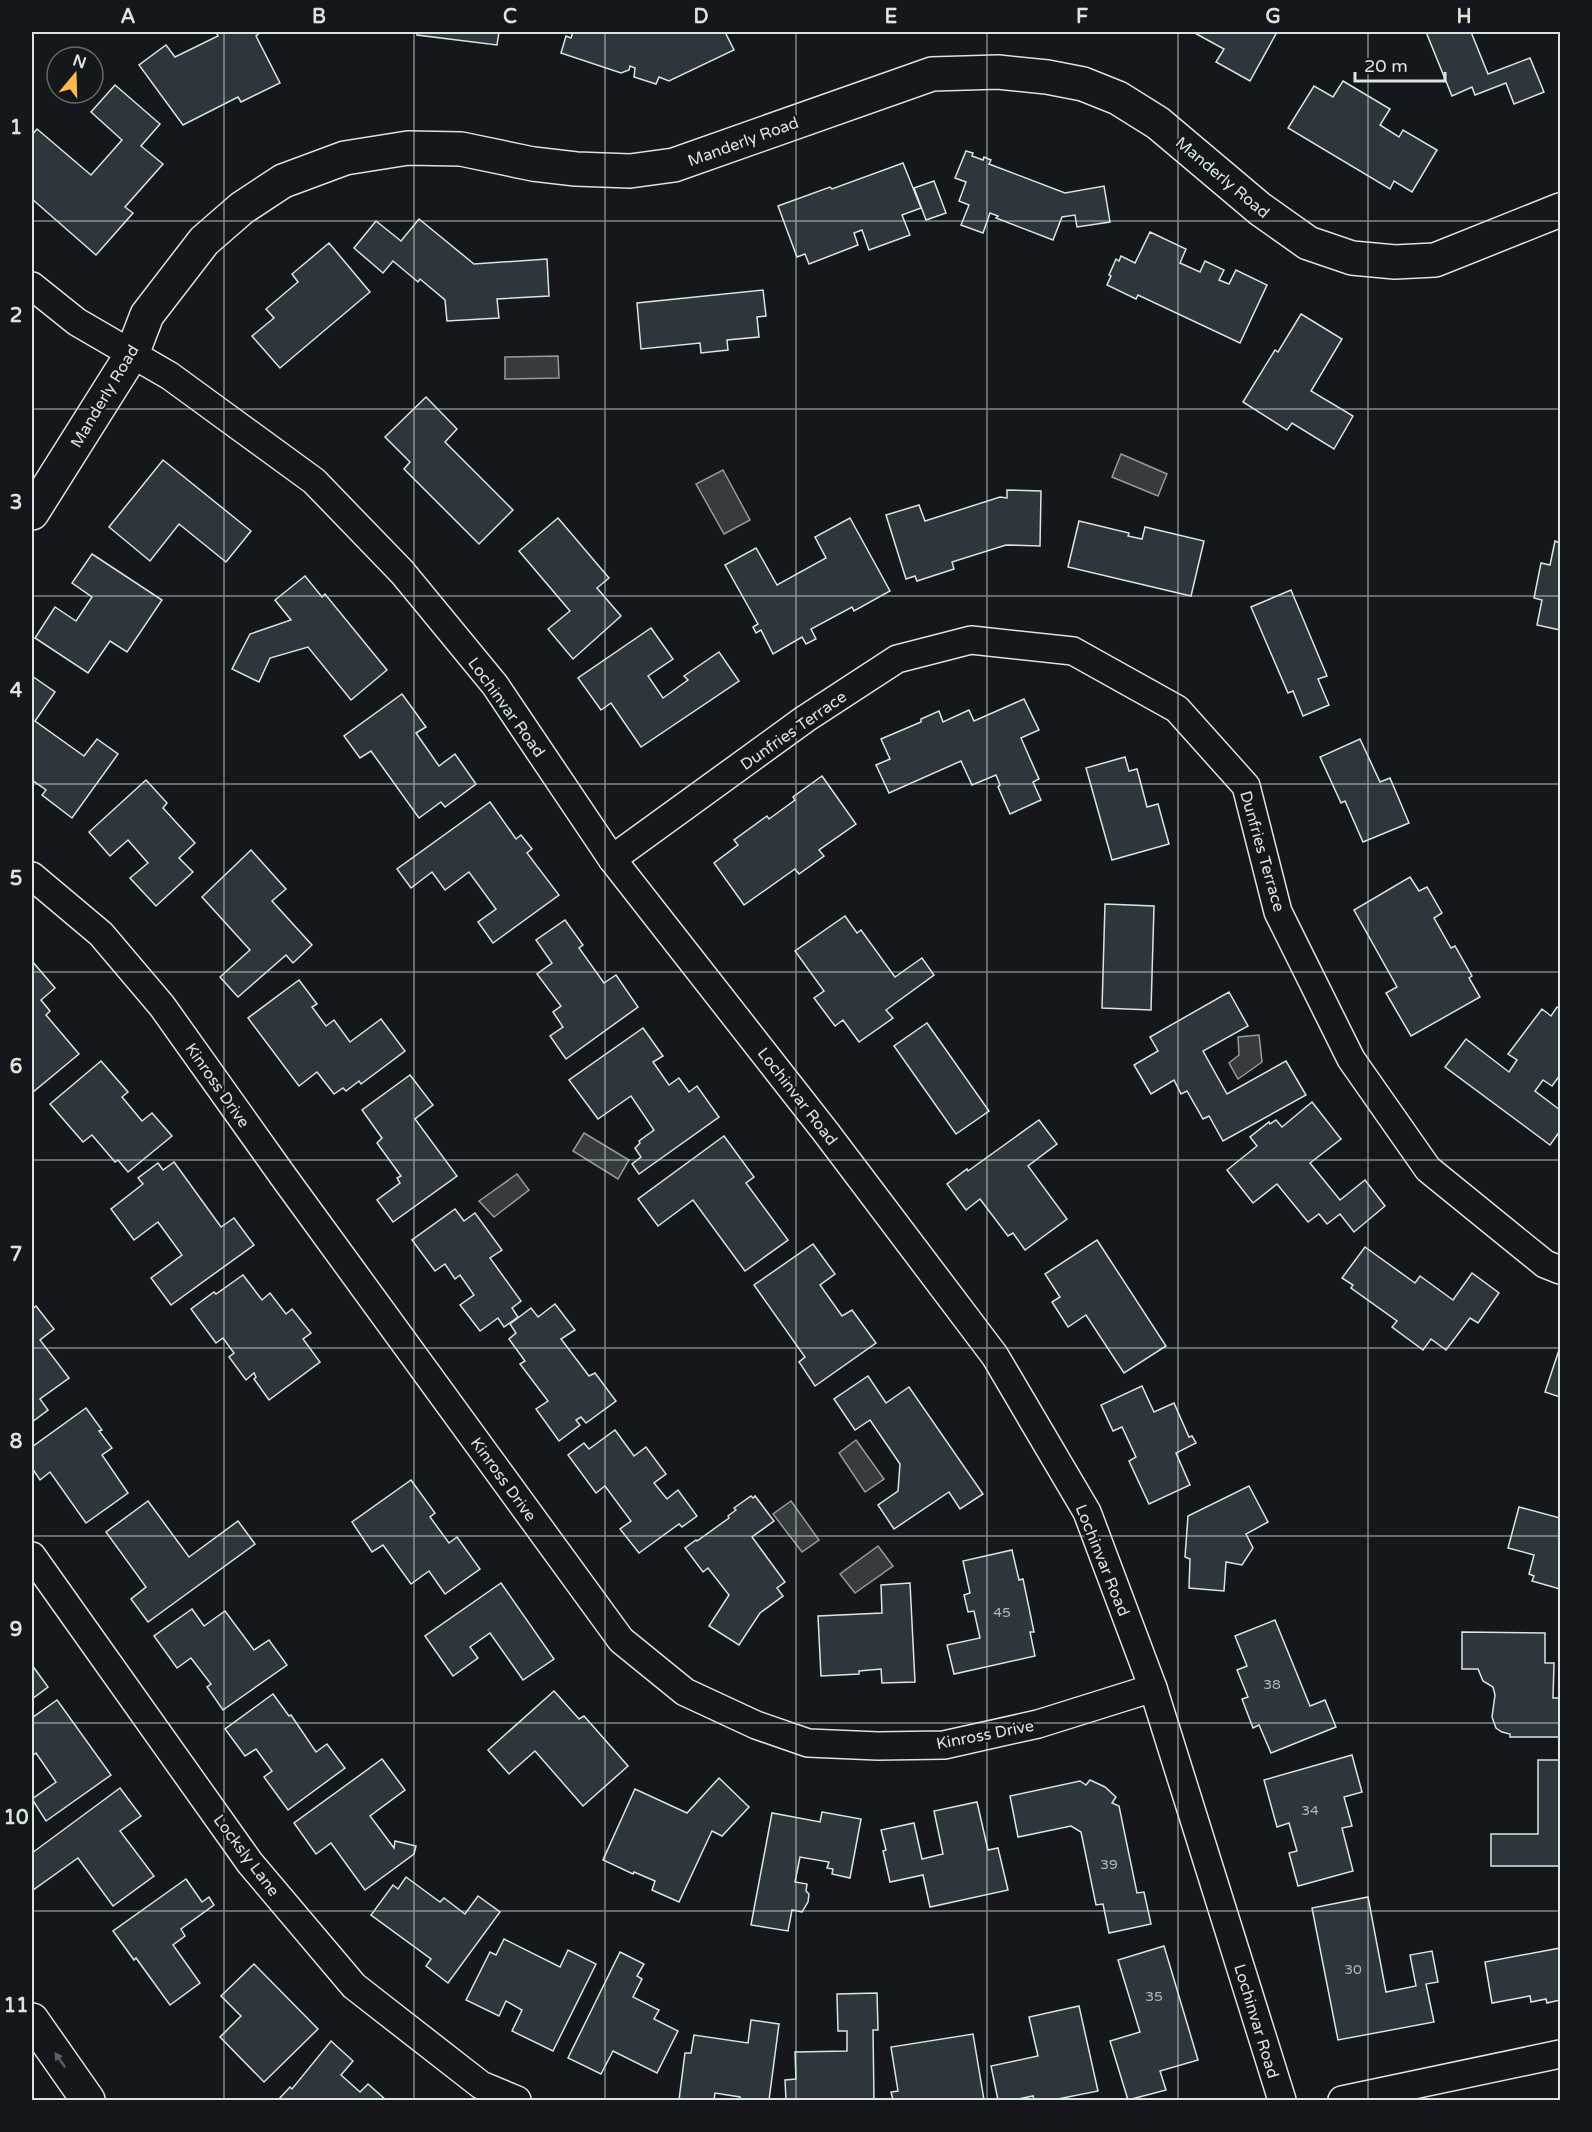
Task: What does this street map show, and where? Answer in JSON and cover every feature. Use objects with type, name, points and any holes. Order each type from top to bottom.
[{"type":"street","name":"Manderly Road","points":[[32,513],[132,354],[147,315],[204,241],[242,208],[283,181],[345,158],[408,148],[461,149],[533,164],[576,169],[630,171],[674,165],[932,74],[998,72],[1047,76],[1083,84],[1119,98],[1158,123],[1260,210],[1308,243],[1352,258],[1395,262],[1435,260],[1560,210]]},
{"type":"street","name":"Lochinvar Road","points":[[32,286],[77,322],[171,376],[314,481],[402,572],[495,684],[612,859],[825,1131],[995,1356],[1087,1512],[1153,1688],[1282,2100]]},
{"type":"street","name":"Dunfries Terrace","points":[[612,859],[805,719],[897,659],[970,640],[1073,651],[1177,709],[1246,786],[1278,912],[1351,1059],[1428,1169],[1545,1264],[1560,1270]]},
{"type":"street","name":"Kinross Drive","points":[[32,876],[101,934],[162,1006],[621,1640],[685,1692],[756,1725],[808,1743],[878,1746],[944,1745],[1038,1724],[1153,1688]]},
{"type":"street","name":"Locksly Lane","points":[[32,1556],[250,1863],[354,1986],[481,2085],[516,2100]]},
{"type":"street","points":[[32,2020],[88,2100]]},
{"type":"street","points":[[1342,2100],[1560,2054]]},
{"type":"shaded area","points":[[558,356],[559,378],[505,379],[505,357]]},
{"type":"shaded area","points":[[1121,454],[1167,474],[1158,496],[1112,477]]},
{"type":"shaded area","points":[[723,470],[750,520],[724,534],[696,484]]},
{"type":"shaded area","points":[[1259,1035],[1262,1062],[1238,1079],[1229,1063],[1239,1055],[1238,1037]]},
{"type":"shaded area","points":[[584,1133],[629,1160],[618,1179],[573,1151]]},
{"type":"shaded area","points":[[517,1174],[529,1190],[494,1217],[479,1201]]},
{"type":"shaded area","points":[[856,1440],[884,1479],[865,1492],[839,1453]]},
{"type":"shaded area","points":[[791,1501],[819,1540],[802,1552],[773,1514]]},
{"type":"shaded area","points":[[878,1546],[893,1566],[855,1593],[840,1574]]},
{"type":"building","points":[[216,32],[261,32],[256,36],[280,83],[241,102],[238,97],[183,125],[139,65],[166,45],[175,57],[218,36]]},
{"type":"building","points":[[417,32],[499,32],[497,45],[417,35]]},
{"type":"building","points":[[573,32],[725,32],[734,50],[669,81],[659,77],[656,84],[634,77],[635,68],[630,66],[629,70],[621,73],[561,53],[566,36],[571,38]]},
{"type":"building","points":[[1193,32],[1277,32],[1250,81],[1216,62],[1224,49]]},
{"type":"building","points":[[1426,32],[1471,32],[1488,74],[1530,58],[1544,92],[1514,104],[1506,83],[1475,95],[1472,87],[1452,96]]},
{"type":"building","points":[[1343,81],[1390,109],[1380,125],[1399,137],[1403,130],[1437,150],[1412,192],[1394,181],[1390,189],[1288,128],[1314,86],[1333,97]]},
{"type":"building","points":[[115,85],[160,124],[141,146],[163,164],[125,207],[133,213],[96,255],[32,199],[32,135],[37,129],[91,175],[122,140],[91,112],[97,105],[105,105],[105,96]]},
{"type":"building","points":[[966,151],[983,160],[984,157],[991,160],[989,164],[1065,193],[1104,186],[1110,222],[1077,227],[1075,215],[1062,217],[1053,240],[996,218],[998,216],[990,213],[983,233],[961,225],[969,205],[959,201],[966,182],[955,178]]},
{"type":"building","points":[[903,163],[921,208],[902,215],[910,235],[869,250],[862,230],[854,233],[858,245],[809,264],[805,254],[797,257],[778,206]]},
{"type":"building","points":[[934,181],[946,213],[926,220],[914,188]]},
{"type":"building","points":[[419,219],[474,264],[547,259],[549,296],[497,299],[499,318],[447,321],[445,300],[420,279],[418,282],[393,261],[383,273],[354,248],[376,221],[401,241]]},
{"type":"building","points":[[1150,232],[1186,249],[1180,263],[1200,272],[1205,261],[1224,270],[1219,280],[1229,284],[1236,270],[1267,285],[1240,343],[1138,295],[1136,299],[1107,285],[1116,259],[1119,261],[1121,256],[1135,263]]},
{"type":"building","points":[[329,243],[370,292],[280,368],[252,336],[274,318],[266,309],[298,282],[292,274]]},
{"type":"building","points":[[763,290],[766,316],[757,317],[759,337],[727,340],[728,350],[701,353],[700,343],[641,349],[637,303]]},
{"type":"building","points":[[1301,314],[1342,339],[1311,391],[1353,416],[1334,449],[1292,423],[1287,430],[1243,402],[1275,350],[1278,352]]},
{"type":"building","points":[[426,397],[457,429],[445,442],[513,510],[479,544],[404,469],[410,462],[385,437]]},
{"type":"building","points":[[163,460],[251,531],[226,562],[179,524],[150,561],[109,527]]},
{"type":"building","points":[[1007,490],[1041,491],[1040,546],[1006,545],[952,562],[954,569],[917,581],[915,576],[906,579],[886,515],[919,505],[925,521],[1000,497],[1007,498]]},
{"type":"building","points":[[558,518],[609,578],[597,588],[621,616],[573,659],[548,629],[570,611],[519,551]]},
{"type":"building","points":[[850,518],[890,591],[854,611],[852,607],[811,629],[816,639],[806,644],[802,637],[773,654],[761,630],[756,633],[753,627],[758,624],[725,565],[756,548],[777,585],[826,558],[815,537]]},
{"type":"building","points":[[1079,521],[1129,533],[1128,536],[1142,539],[1145,527],[1204,541],[1191,596],[1068,567]]},
{"type":"building","points":[[1555,541],[1560,543],[1560,630],[1537,625],[1542,600],[1534,598],[1541,563],[1550,565]]},
{"type":"building","points":[[92,554],[162,600],[127,652],[110,641],[88,673],[35,638],[55,607],[76,621],[92,597],[72,583]]},
{"type":"building","points":[[305,576],[322,597],[325,594],[387,670],[351,700],[308,647],[270,658],[259,682],[232,669],[250,634],[291,620],[275,600]]},
{"type":"building","points":[[1291,590],[1327,676],[1318,679],[1329,705],[1303,716],[1293,691],[1288,693],[1251,607]]},
{"type":"building","points":[[651,628],[673,659],[648,676],[663,698],[688,680],[684,676],[719,652],[739,681],[641,747],[611,703],[601,710],[578,678]]},
{"type":"building","points":[[32,676],[55,692],[35,721],[84,756],[97,739],[118,754],[72,818],[42,795],[46,790],[32,780]]},
{"type":"building","points":[[402,694],[426,727],[416,733],[439,766],[455,754],[476,784],[445,807],[441,802],[419,818],[371,751],[360,758],[344,736]]},
{"type":"building","points":[[1024,699],[1039,730],[1021,738],[1039,779],[1033,782],[1041,800],[1010,814],[998,787],[1000,785],[996,775],[972,785],[961,761],[889,793],[876,765],[890,759],[881,739],[921,722],[921,719],[939,711],[943,722],[969,710],[974,721]]},
{"type":"building","points":[[1360,739],[1380,782],[1390,778],[1409,823],[1363,842],[1345,801],[1341,803],[1320,757]]},
{"type":"building","points":[[1125,757],[1129,771],[1137,769],[1147,807],[1158,804],[1169,844],[1112,860],[1086,768]]},
{"type":"building","points":[[822,776],[856,824],[819,850],[824,856],[799,874],[795,869],[744,905],[714,863],[738,845],[734,840],[767,816],[769,819],[795,800],[793,797]]},
{"type":"building","points":[[146,780],[167,803],[163,808],[195,843],[179,858],[193,872],[156,906],[130,878],[148,863],[128,840],[110,856],[89,832]]},
{"type":"building","points":[[490,802],[516,839],[521,835],[532,849],[527,853],[559,895],[493,943],[478,922],[496,909],[469,872],[445,890],[432,872],[411,888],[397,869]]},
{"type":"building","points":[[251,850],[286,889],[272,901],[312,945],[293,963],[286,955],[238,997],[220,977],[250,950],[202,897]]},
{"type":"building","points":[[1410,877],[1419,891],[1427,887],[1442,913],[1434,918],[1451,948],[1455,946],[1472,976],[1469,978],[1480,997],[1411,1036],[1386,993],[1397,987],[1354,910]]},
{"type":"building","points":[[1105,904],[1154,906],[1151,1010],[1102,1008]]},
{"type":"building","points":[[845,916],[857,933],[861,930],[895,977],[922,958],[934,975],[886,1010],[893,1018],[859,1042],[843,1020],[835,1026],[814,998],[824,991],[795,951]]},
{"type":"building","points":[[565,920],[583,945],[579,948],[604,983],[616,975],[638,1007],[566,1059],[550,1036],[563,1027],[553,1012],[561,1006],[537,974],[552,963],[536,940]]},
{"type":"building","points":[[32,961],[55,988],[41,1000],[50,1011],[46,1015],[79,1054],[33,1092],[32,1090]]},
{"type":"building","points":[[299,980],[317,1004],[312,1007],[326,1026],[334,1020],[350,1042],[381,1019],[405,1051],[361,1084],[359,1081],[346,1091],[343,1088],[334,1094],[317,1072],[299,1086],[248,1018]]},
{"type":"building","points":[[1229,992],[1248,1026],[1203,1051],[1227,1094],[1286,1061],[1306,1095],[1223,1141],[1209,1116],[1203,1119],[1187,1091],[1181,1094],[1174,1080],[1151,1094],[1134,1065],[1158,1051],[1150,1037]]},
{"type":"building","points":[[1557,1007],[1560,1009],[1560,1075],[1552,1086],[1543,1080],[1535,1091],[1560,1110],[1560,1131],[1550,1145],[1445,1067],[1466,1039],[1509,1072],[1517,1060],[1508,1054],[1542,1009],[1551,1016]]},
{"type":"building","points":[[927,1023],[989,1111],[956,1134],[894,1046]]},
{"type":"building","points":[[643,1028],[663,1056],[653,1062],[669,1085],[679,1078],[689,1092],[697,1086],[719,1117],[639,1174],[632,1164],[641,1157],[635,1148],[640,1143],[639,1141],[654,1130],[631,1096],[598,1119],[569,1080]]},
{"type":"building","points":[[101,1061],[128,1092],[122,1097],[142,1121],[152,1113],[172,1136],[128,1172],[118,1160],[115,1162],[92,1135],[83,1142],[50,1104]]},
{"type":"building","points":[[410,1075],[433,1105],[415,1119],[457,1176],[393,1222],[377,1200],[400,1183],[397,1178],[401,1176],[377,1143],[382,1138],[362,1110]]},
{"type":"building","points":[[1312,1102],[1341,1139],[1310,1163],[1340,1200],[1365,1180],[1385,1206],[1354,1232],[1340,1214],[1327,1224],[1319,1214],[1308,1222],[1277,1184],[1253,1203],[1227,1170],[1257,1146],[1250,1137],[1269,1122],[1270,1124],[1276,1120],[1282,1127]]},
{"type":"building","points":[[1039,1120],[1057,1144],[1028,1166],[1067,1219],[1025,1250],[1013,1233],[1008,1236],[980,1199],[966,1210],[947,1184]]},
{"type":"building","points":[[724,1136],[754,1177],[746,1183],[788,1240],[745,1271],[693,1200],[658,1226],[638,1199]]},
{"type":"building","points":[[174,1162],[221,1227],[234,1218],[254,1245],[171,1305],[151,1278],[182,1255],[158,1222],[134,1240],[111,1209],[143,1184],[138,1178],[158,1163],[163,1170]]},
{"type":"building","points":[[455,1209],[464,1221],[475,1213],[502,1250],[490,1258],[521,1301],[512,1308],[518,1317],[504,1327],[498,1318],[480,1331],[460,1305],[474,1295],[460,1275],[455,1279],[445,1264],[435,1271],[412,1240]]},
{"type":"building","points":[[1097,1240],[1166,1346],[1124,1373],[1086,1315],[1068,1327],[1052,1302],[1060,1297],[1045,1274]]},
{"type":"building","points":[[813,1244],[835,1274],[820,1285],[842,1316],[852,1310],[876,1343],[815,1386],[799,1362],[805,1357],[754,1285]]},
{"type":"building","points":[[1365,1247],[1415,1283],[1420,1276],[1453,1300],[1472,1273],[1499,1293],[1478,1323],[1470,1318],[1446,1350],[1431,1339],[1423,1350],[1392,1327],[1397,1321],[1351,1288],[1353,1285],[1342,1278]]},
{"type":"building","points":[[243,1275],[262,1300],[270,1293],[286,1314],[292,1309],[311,1333],[303,1339],[320,1362],[269,1400],[254,1379],[256,1377],[254,1373],[246,1380],[229,1357],[234,1353],[223,1338],[216,1343],[191,1309]]},
{"type":"building","points":[[555,1304],[575,1330],[561,1339],[589,1376],[595,1373],[616,1401],[586,1423],[581,1417],[576,1420],[580,1425],[559,1441],[536,1409],[548,1401],[520,1364],[525,1361],[509,1339],[516,1333],[510,1324],[531,1308],[538,1317]]},
{"type":"building","points":[[36,1306],[54,1329],[40,1340],[69,1378],[40,1399],[48,1410],[32,1422],[32,1309]]},
{"type":"building","points":[[1560,1347],[1560,1397],[1545,1392]]},
{"type":"building","points":[[868,1376],[886,1403],[909,1387],[983,1494],[960,1509],[949,1492],[894,1529],[878,1505],[898,1491],[900,1464],[870,1420],[855,1430],[834,1399]]},
{"type":"building","points":[[1142,1386],[1154,1412],[1174,1403],[1189,1437],[1192,1436],[1196,1443],[1176,1453],[1190,1485],[1149,1504],[1129,1461],[1136,1457],[1122,1427],[1113,1431],[1101,1405]]},
{"type":"building","points":[[86,1408],[112,1448],[102,1455],[128,1493],[86,1523],[50,1472],[40,1480],[32,1468],[32,1447]]},
{"type":"building","points":[[615,1430],[634,1456],[646,1447],[666,1474],[654,1483],[667,1499],[678,1490],[697,1516],[682,1527],[679,1524],[639,1553],[620,1529],[631,1521],[605,1486],[596,1493],[568,1455],[584,1443],[589,1449]]},
{"type":"building","points":[[411,1480],[435,1513],[430,1517],[449,1543],[457,1537],[480,1569],[445,1594],[429,1571],[411,1584],[383,1545],[372,1552],[352,1522]]},
{"type":"building","points":[[1249,1486],[1268,1522],[1246,1534],[1253,1548],[1242,1565],[1226,1562],[1224,1591],[1189,1588],[1190,1559],[1185,1557],[1188,1516]]},
{"type":"building","points":[[751,1496],[753,1498],[755,1496],[774,1521],[752,1537],[785,1582],[777,1588],[783,1596],[760,1613],[739,1645],[709,1626],[729,1595],[708,1568],[703,1572],[685,1548],[729,1518],[728,1516],[736,1510],[734,1508]]},
{"type":"building","points":[[148,1501],[189,1557],[238,1521],[255,1544],[148,1622],[131,1599],[146,1587],[106,1532]]},
{"type":"building","points":[[1519,1507],[1560,1518],[1560,1589],[1532,1581],[1534,1576],[1529,1574],[1534,1555],[1508,1548]]},
{"type":"building","points":[[1012,1550],[1019,1580],[1023,1579],[1034,1632],[1030,1632],[1035,1656],[954,1674],[947,1645],[980,1638],[974,1611],[968,1612],[964,1595],[970,1593],[963,1561]]},
{"type":"building","points":[[501,1583],[554,1659],[523,1680],[490,1633],[470,1647],[478,1658],[453,1676],[425,1636]]},
{"type":"building","points":[[910,1583],[915,1682],[882,1683],[881,1669],[859,1671],[859,1674],[821,1676],[818,1616],[882,1613],[881,1585]]},
{"type":"building","points":[[192,1609],[204,1626],[225,1611],[254,1650],[269,1640],[287,1665],[223,1710],[207,1687],[211,1684],[191,1658],[177,1668],[154,1636]]},
{"type":"building","points":[[1275,1620],[1310,1706],[1325,1700],[1336,1727],[1271,1753],[1259,1725],[1253,1728],[1242,1699],[1248,1697],[1237,1670],[1247,1666],[1235,1636]]},
{"type":"building","points":[[1462,1632],[1545,1633],[1545,1663],[1554,1663],[1553,1698],[1560,1698],[1560,1737],[1510,1737],[1510,1734],[1496,1728],[1492,1717],[1495,1695],[1493,1687],[1483,1681],[1478,1669],[1462,1669]]},
{"type":"building","points":[[32,1665],[48,1687],[32,1699]]},
{"type":"building","points":[[554,1691],[579,1719],[584,1716],[628,1766],[583,1806],[535,1751],[509,1774],[488,1750]]},
{"type":"building","points":[[273,1694],[289,1716],[291,1715],[316,1752],[327,1744],[345,1768],[288,1810],[264,1777],[272,1771],[256,1749],[245,1756],[225,1729]]},
{"type":"building","points":[[57,1700],[111,1775],[46,1821],[32,1799],[56,1782],[36,1753],[32,1756],[32,1718]]},
{"type":"building","points":[[1352,1755],[1362,1792],[1344,1797],[1352,1826],[1342,1828],[1353,1871],[1298,1886],[1289,1853],[1297,1851],[1289,1823],[1277,1827],[1264,1780]]},
{"type":"building","points":[[382,1759],[405,1790],[370,1816],[394,1848],[395,1841],[416,1846],[414,1854],[365,1890],[331,1843],[316,1854],[294,1823]]},
{"type":"building","points":[[1538,1760],[1560,1760],[1560,1866],[1491,1866],[1491,1834],[1538,1834]]},
{"type":"building","points":[[719,1778],[749,1807],[722,1836],[712,1831],[679,1902],[652,1890],[655,1881],[603,1860],[635,1789],[687,1813]]},
{"type":"building","points":[[1090,1780],[1105,1787],[1116,1797],[1112,1803],[1119,1806],[1137,1893],[1144,1892],[1151,1924],[1109,1933],[1103,1904],[1096,1905],[1081,1832],[1071,1826],[1018,1837],[1010,1796],[1080,1781],[1086,1785]]},
{"type":"building","points":[[120,1788],[141,1816],[120,1831],[154,1876],[113,1906],[78,1858],[33,1890],[32,1853]]},
{"type":"building","points":[[977,1802],[988,1850],[998,1848],[1008,1890],[930,1907],[923,1875],[890,1882],[881,1830],[914,1823],[922,1859],[943,1854],[934,1811]]},
{"type":"building","points":[[822,1812],[861,1819],[850,1878],[832,1874],[833,1869],[827,1868],[829,1862],[800,1857],[795,1882],[807,1884],[806,1891],[809,1894],[808,1902],[802,1912],[792,1910],[788,1931],[751,1925],[772,1813],[820,1822]]},
{"type":"building","points":[[406,1877],[440,1902],[444,1898],[465,1914],[478,1896],[500,1912],[448,1983],[426,1966],[431,1959],[371,1915],[393,1885],[398,1889]]},
{"type":"building","points":[[186,1879],[202,1902],[209,1897],[214,1905],[181,1929],[185,1936],[173,1945],[200,1983],[170,2005],[113,1931]]},
{"type":"building","points":[[1368,1897],[1386,1992],[1416,1986],[1410,1955],[1432,1951],[1438,1982],[1426,1984],[1434,2022],[1338,2040],[1312,1908]]},
{"type":"building","points":[[504,1939],[560,1967],[568,1950],[596,1964],[553,2051],[512,2031],[522,2010],[506,2001],[499,2016],[466,2000],[490,1952],[496,1955]]},
{"type":"building","points":[[1164,1946],[1198,2060],[1160,2071],[1166,2090],[1128,2100],[1110,2041],[1140,2032],[1118,1960]]},
{"type":"building","points":[[1560,1948],[1560,2000],[1547,2003],[1546,1999],[1531,2002],[1530,1996],[1492,2003],[1485,1962]]},
{"type":"building","points":[[620,1952],[644,1964],[637,1976],[642,1979],[633,1997],[659,2010],[654,2019],[678,2031],[657,2073],[613,2051],[601,2074],[568,2058]]},
{"type":"building","points":[[254,1964],[318,2029],[264,2082],[220,2037],[241,2016],[221,1996]]},
{"type":"building","points":[[877,1993],[878,2030],[873,2030],[874,2100],[786,2100],[785,2080],[796,2079],[795,2052],[847,2051],[847,2031],[838,2031],[837,1994]]},
{"type":"building","points":[[1079,2006],[1098,2091],[1053,2100],[1034,2100],[1033,2096],[1014,2100],[998,2100],[991,2066],[1038,2056],[1029,2017]]},
{"type":"building","points":[[751,2020],[779,2024],[769,2100],[740,2100],[740,2097],[715,2093],[714,2100],[679,2100],[685,2053],[691,2053],[694,2035],[748,2043]]},
{"type":"building","points":[[973,2034],[984,2100],[893,2100],[891,2092],[898,2091],[891,2047]]},
{"type":"building","points":[[331,2041],[353,2061],[341,2075],[360,2092],[368,2084],[386,2100],[278,2100],[290,2087],[292,2089]]}]
